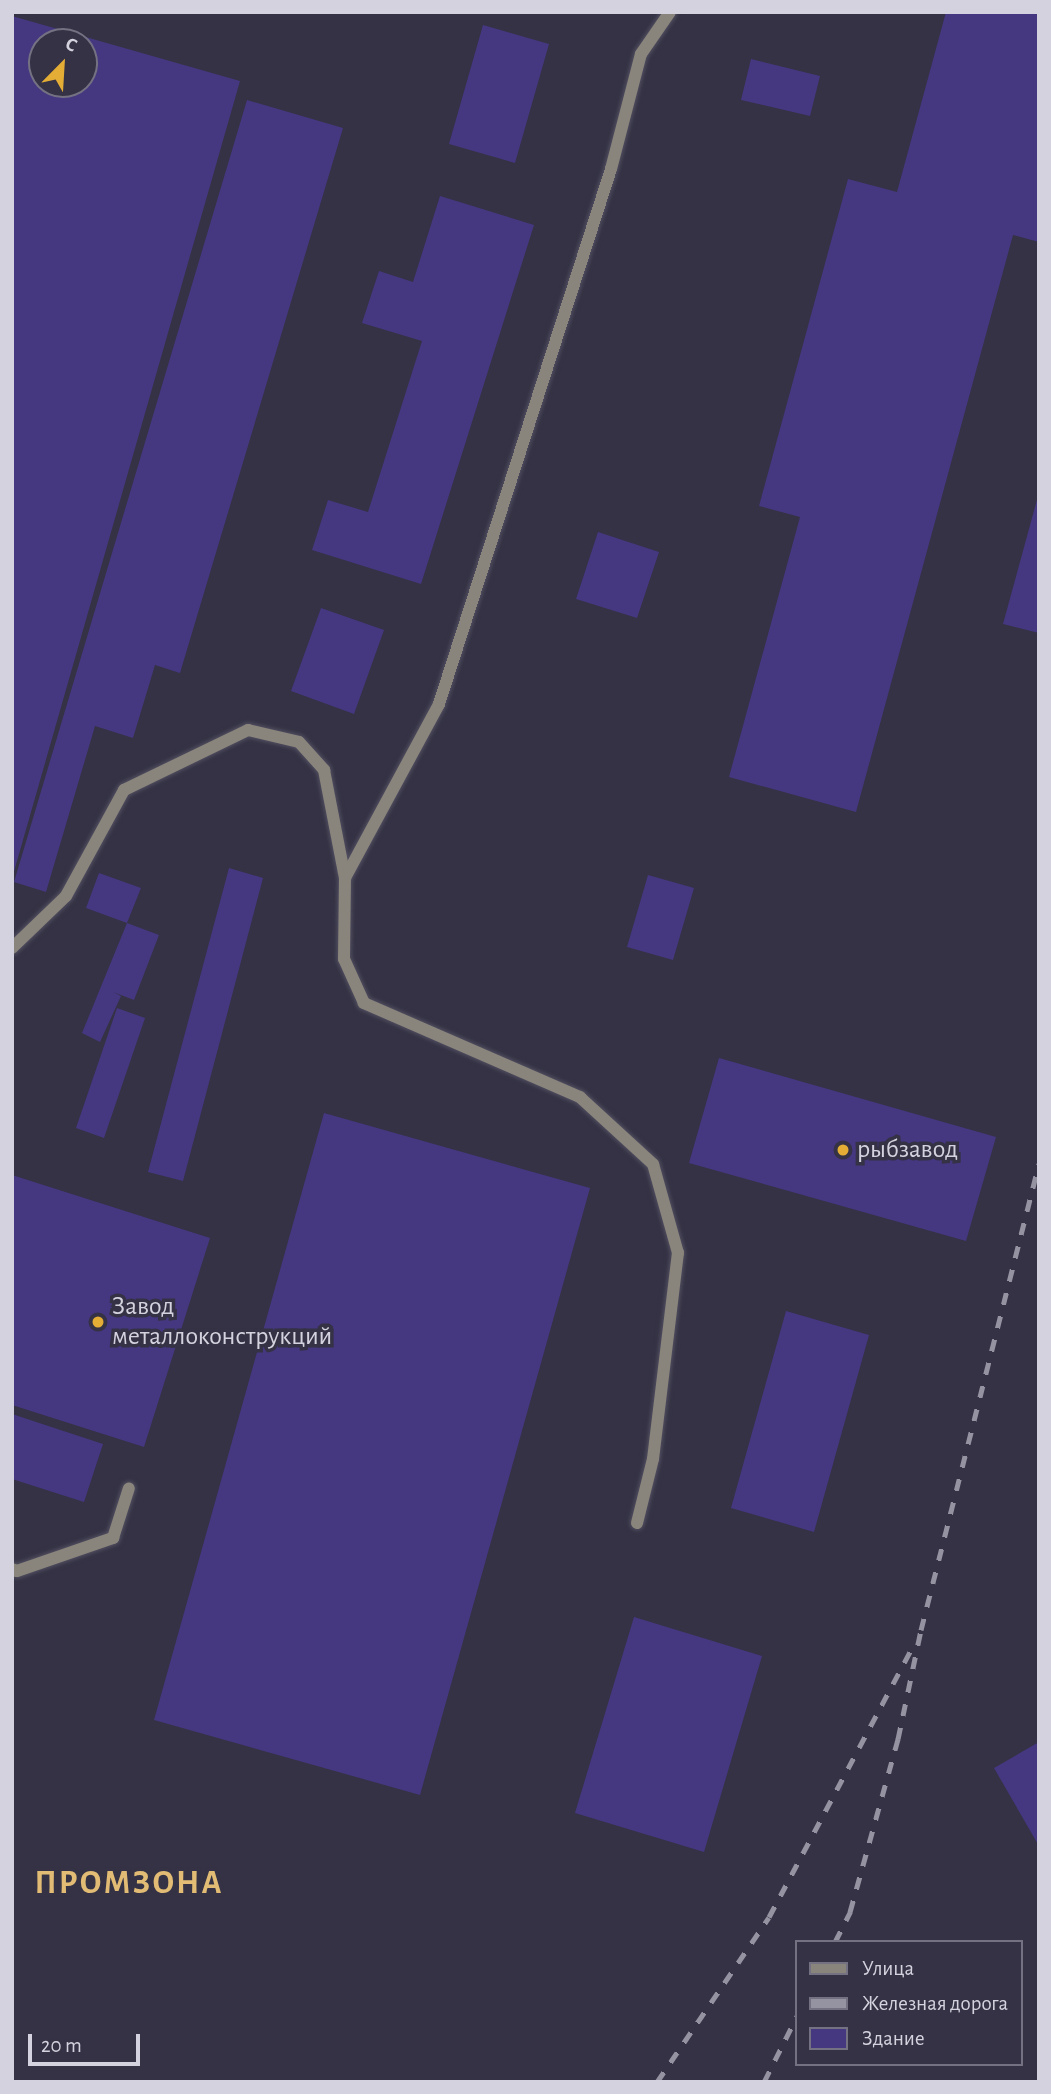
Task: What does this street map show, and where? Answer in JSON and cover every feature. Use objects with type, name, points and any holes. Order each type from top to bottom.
[{"type":"lane","points":[[345,878],[439,704],[611,169],[641,54],[670,12]]},
{"type":"lane","points":[[12,948],[66,896],[124,790],[248,730],[299,742],[324,769],[345,878],[344,960],[364,1003],[580,1097],[653,1164],[678,1253],[653,1459],[637,1523]]},
{"type":"lane","points":[[12,1569],[18,1571],[113,1538],[129,1488]]},
{"type":"building","points":[[946,12],[1039,12],[1039,242],[1013,235],[856,812],[729,777],[800,517],[759,506],[848,179],[897,192]]},
{"type":"building","points":[[12,16],[54,28],[28,28],[28,98],[98,98],[98,41],[240,81],[13,875]]},
{"type":"building","points":[[483,25],[549,44],[515,163],[449,144]]},
{"type":"building","points":[[751,59],[820,76],[810,116],[741,100]]},
{"type":"building","points":[[247,100],[343,128],[180,673],[155,665],[133,738],[95,726],[46,892],[14,882]]},
{"type":"building","points":[[440,196],[534,225],[421,584],[312,550],[328,500],[368,512],[422,341],[362,323],[379,271],[413,282]]},
{"type":"building","points":[[1039,496],[1039,633],[1003,624]]},
{"type":"building","points":[[598,532],[659,552],[637,618],[576,599]]},
{"type":"building","points":[[321,608],[384,630],[354,714],[291,691]]},
{"type":"building","points":[[229,868],[263,878],[183,1181],[148,1172]]},
{"type":"building","points":[[99,873],[141,888],[127,923],[86,908]]},
{"type":"building","points":[[648,875],[694,888],[673,960],[627,947]]},
{"type":"building","points":[[127,923],[159,935],[134,1000],[113,992],[121,996],[100,1042],[82,1033]]},
{"type":"building","points":[[117,1008],[145,1018],[104,1138],[76,1128]]},
{"type":"building","name":"рыбзавод","points":[[719,1058],[996,1137],[966,1241],[689,1163]]},
{"type":"building","points":[[324,1113],[590,1188],[420,1795],[154,1720]]},
{"type":"building","name":"Завод металлоконструкций","points":[[12,1175],[210,1238],[144,1447],[12,1405]]},
{"type":"building","points":[[786,1311],[869,1335],[814,1532],[731,1508]]},
{"type":"building","points":[[12,1414],[103,1444],[84,1502],[12,1479]]},
{"type":"building","points":[[634,1617],[762,1656],[704,1852],[575,1813]]},
{"type":"building","points":[[1039,1742],[1039,1846],[994,1768]]},
{"type":"railway","points":[[836,1940],[850,1912],[898,1739],[921,1630],[1039,1164]]},
{"type":"railway","points":[[657,2082],[769,1917],[912,1648]]},
{"type":"railway","points":[[764,2082],[796,2018]]},
{"type":"place","name":"рыбзавод","points":[[843,1150]]},
{"type":"place","name":"Завод металлоконструкций","points":[[98,1322]]},
{"type":"district","name":"ПРОМЗОНА","points":[[129,1884]]}]
